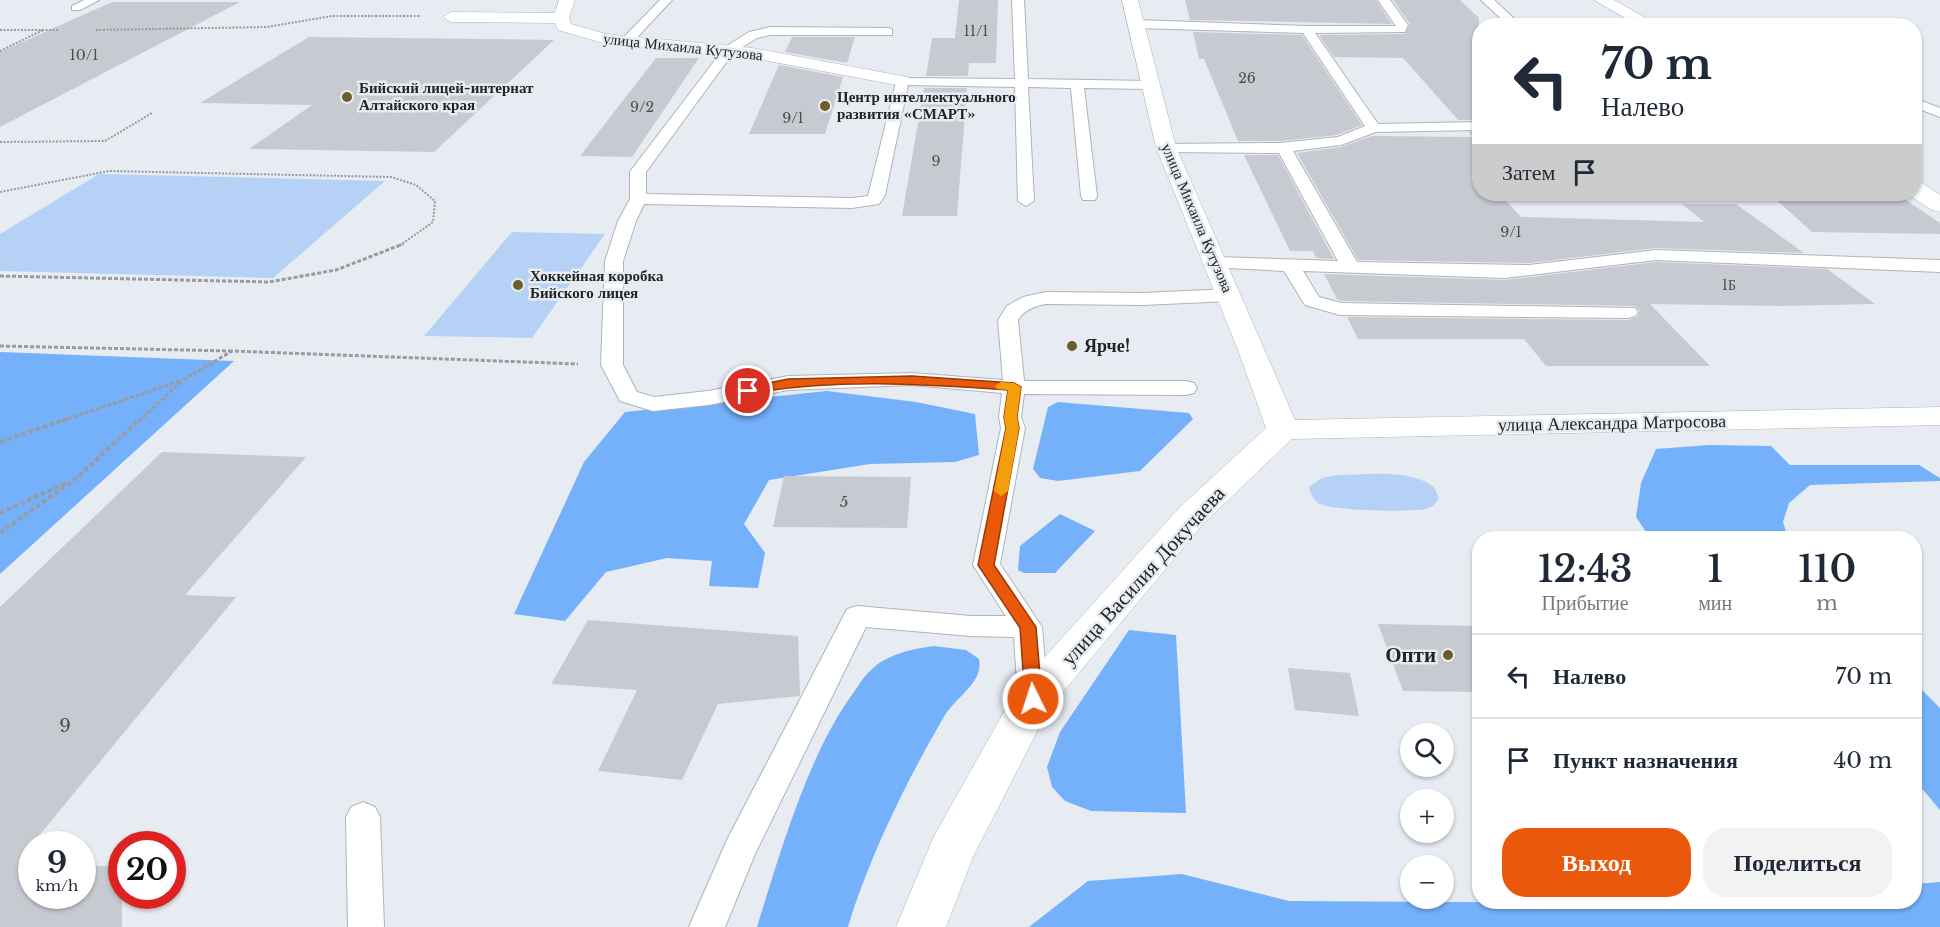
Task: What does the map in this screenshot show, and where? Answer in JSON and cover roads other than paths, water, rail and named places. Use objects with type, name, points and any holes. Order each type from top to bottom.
[{"type":"street","points":[[451,17],[561,18],[567,0]]},
{"type":"street","name":"улица Михаила Кутузова","points":[[1130,0],[1138,24],[1166,147],[1283,430]]},
{"type":"street","points":[[1602,0],[1637,18]]},
{"type":"street","name":"улица Михаила Кутузова","points":[[561,18],[564,27],[597,39],[729,50],[902,81]]},
{"type":"street","points":[[1922,193],[1940,205]]},
{"type":"street","name":"улица Александра Матросова","points":[[1283,430],[1940,416]]},
{"type":"street","name":"улица Василия Докучаева","points":[[921,927],[951,851],[1033,699],[1191,516],[1283,430]]},
{"type":"lane","points":[[76,8],[93,0]]},
{"type":"lane","points":[[625,43],[666,0]]},
{"type":"lane","points":[[1018,0],[1026,201]]},
{"type":"lane","points":[[1138,24],[1307,30],[1401,29],[1402,25],[1384,0]]},
{"type":"lane","points":[[1487,0],[1507,18]]},
{"type":"lane","points":[[1307,30],[1374,128]]},
{"type":"lane","points":[[888,32],[770,31],[753,35],[729,50],[638,172],[638,199],[627,221],[614,261],[612,365],[628,396],[653,404],[708,398],[788,383],[912,379],[1014,387],[1186,388]]},
{"type":"lane","points":[[638,199],[852,203],[873,200],[877,195],[902,81],[1151,86]]},
{"type":"lane","points":[[1077,84],[1089,196]]},
{"type":"lane","points":[[1922,105],[1940,113]]},
{"type":"lane","points":[[1166,147],[1284,148],[1341,141],[1374,128],[1472,126]]},
{"type":"lane","points":[[1284,148],[1350,266]]},
{"type":"lane","points":[[1215,263],[1445,271],[1529,271],[1656,255],[1940,266]]},
{"type":"lane","points":[[1290,265],[1312,301],[1340,309],[1628,312]]},
{"type":"lane","points":[[1033,699],[1028,627],[986,565],[1013,428],[1010,417],[1014,387],[1008,320],[1014,310],[1030,301],[1046,298],[1143,299],[1229,295]]},
{"type":"lane","points":[[707,927],[739,851],[856,616],[971,626],[1028,627]]},
{"type":"lane","points":[[363,817],[366,927]]},
{"type":"place","name":"Бийский лицей-интернат Алтайского края","points":[[347,97]]},
{"type":"place","name":"Центр интеллектуального развития «СМАРТ»","points":[[825,106]]},
{"type":"place","name":"Хоккейная коробка Бийского лицея","points":[[518,285]]},
{"type":"place","name":"Ярче!","points":[[1072,346]]},
{"type":"place","name":"Опти","points":[[1448,655]]}]
